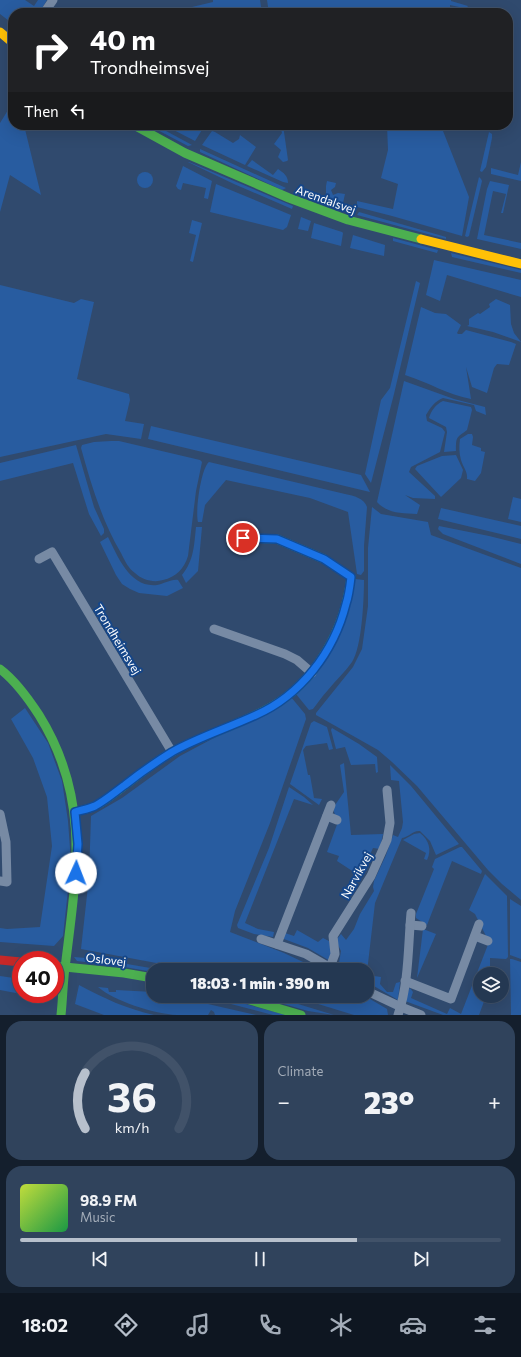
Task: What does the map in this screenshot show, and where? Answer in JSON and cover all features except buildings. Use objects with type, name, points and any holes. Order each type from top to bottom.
[{"type":"street","points":[[0,32],[8,39]]},
{"type":"street","name":"Arendalsvej","points":[[143,130],[185,153],[289,198],[342,218],[521,264]]},
{"type":"street","points":[[75,812],[95,806],[144,770],[172,752],[203,737],[257,715],[273,706],[291,693],[312,673],[328,650],[346,604],[351,577],[324,559],[277,539],[243,538]]},
{"type":"street","name":"Trondheimsvej","points":[[39,560],[52,552],[172,752]]},
{"type":"street","points":[[214,629],[285,654],[297,660],[312,673]]},
{"type":"street","points":[[0,669],[18,686],[42,721],[58,751],[68,780],[75,812],[78,844],[61,1015]]},
{"type":"street","name":"Narvikvej","points":[[333,963],[335,954],[333,936],[371,876],[386,840],[390,823],[387,790]]},
{"type":"street","points":[[277,944],[331,805]]},
{"type":"street","points":[[0,814],[6,842],[7,882],[0,881]]},
{"type":"street","points":[[327,816],[337,820]]},
{"type":"street","points":[[399,1011],[405,981],[411,913]]},
{"type":"street","points":[[405,981],[451,999],[479,924]]},
{"type":"street","points":[[410,925],[422,926]]},
{"type":"street","points":[[475,936],[488,941]]},
{"type":"street","name":"Narvikvej","points":[[261,939],[306,954],[323,963]]},
{"type":"street","points":[[0,960],[12,961]]},
{"type":"street","name":"Oslovej","points":[[65,967],[146,977]]},
{"type":"street","points":[[374,995],[399,1011],[422,1015]]},
{"type":"street","points":[[260,1003],[301,1015]]},
{"type":"shaded area","points":[[0,0],[25,0],[34,6],[38,0],[47,0],[42,8],[8,8],[8,20],[0,14]]},
{"type":"shaded area","points":[[213,0],[260,0],[261,8],[192,7],[213,2]]},
{"type":"shaded area","points":[[267,0],[451,0],[468,6],[466,8],[450,5],[450,7],[457,8],[268,8]]},
{"type":"shaded area","points":[[8,110],[8,130],[25,130],[41,195],[10,175],[0,212],[0,123]]},
{"type":"shaded area","points":[[158,130],[164,130],[192,145],[188,146]]},
{"type":"shaded area","points":[[174,130],[202,130],[195,141]]},
{"type":"shaded area","points":[[281,130],[284,130],[288,160],[283,162],[278,157],[281,150],[274,144],[282,133]]},
{"type":"shaded area","points":[[387,130],[444,130],[469,197],[462,236],[357,207],[357,201],[393,209],[398,184],[381,178],[388,150]]},
{"type":"shaded area","points":[[212,131],[233,143],[239,139],[240,135],[256,147],[245,165],[202,145]]},
{"type":"shaded area","points":[[489,132],[492,134],[492,138],[486,167],[482,172],[480,171]]},
{"type":"shaded area","points":[[200,149],[286,188],[282,190],[200,152]]},
{"type":"shaded area","points":[[252,160],[273,175],[278,169],[285,175],[288,183],[247,166]]},
{"type":"shaded area","points":[[188,162],[293,206],[292,209],[234,184]]},
{"type":"shaded area","points":[[521,162],[521,181],[491,174],[491,168],[518,175]]},
{"type":"shaded area","points":[[183,166],[212,181],[208,199],[204,198],[206,188],[183,183],[181,190],[178,189],[176,186]]},
{"type":"shaded area","points":[[145,172],[151,174],[153,180],[151,186],[145,188],[139,186],[137,180],[139,174]]},
{"type":"shaded area","points":[[479,177],[482,181],[469,236],[467,237],[465,236]]},
{"type":"shaded area","points":[[327,181],[336,183],[335,187],[331,190],[333,195],[338,193],[345,194],[343,203],[326,197]]},
{"type":"shaded area","points":[[490,181],[509,185],[503,213],[501,213],[506,194],[493,191],[484,235],[521,243],[521,249],[477,239]]},
{"type":"shaded area","points":[[216,184],[291,215],[287,227],[283,230],[210,212]]},
{"type":"shaded area","points":[[359,212],[446,237],[446,239],[357,215]]},
{"type":"shaded area","points":[[301,217],[311,221],[308,231],[298,229]]},
{"type":"shaded area","points":[[192,220],[202,223],[193,262],[190,261],[196,235],[189,233]]},
{"type":"shaded area","points":[[314,223],[342,232],[341,246],[311,238]]},
{"type":"shaded area","points":[[353,235],[385,245],[384,256],[350,248]]},
{"type":"shaded area","points":[[393,238],[438,250],[437,253],[393,241]]},
{"type":"shaded area","points":[[451,253],[521,270],[521,273],[452,257]]},
{"type":"shaded area","points":[[434,260],[521,280],[521,297],[447,275],[440,301],[426,295]]},
{"type":"shaded area","points":[[416,281],[420,283],[371,483],[365,474],[381,400],[390,388]]},
{"type":"shaded area","points":[[0,285],[74,303],[81,299],[94,302],[77,379],[129,394],[130,400],[125,421],[144,424],[141,439],[106,434],[0,457]]},
{"type":"shaded area","points":[[496,299],[510,305],[511,324],[514,333],[521,342],[493,332],[467,326],[469,325],[469,319],[490,307],[489,304]]},
{"type":"shaded area","points":[[421,307],[435,313],[446,314],[461,325],[457,333],[458,334],[462,334],[466,330],[516,344],[509,365],[497,364],[494,368],[487,393],[472,387],[466,367],[471,399],[454,395],[405,375]]},
{"type":"shaded area","points":[[404,381],[454,399],[485,407],[486,415],[476,411],[474,405],[443,398],[435,403],[429,410],[426,415],[427,421],[442,428],[445,432],[440,452],[411,467],[409,472],[435,496],[435,499],[413,498],[405,495],[420,505],[417,514],[391,511],[381,506],[377,502]]},
{"type":"shaded area","points":[[443,401],[471,407],[472,410],[467,430],[457,438],[456,451],[444,452],[447,432],[446,427],[429,418],[434,408]]},
{"type":"shaded area","points":[[151,426],[361,475],[370,492],[148,439]]},
{"type":"shaded area","points":[[468,434],[472,434],[472,445],[481,448],[481,451],[485,452],[481,473],[475,481],[467,479],[467,474],[460,455],[460,439]]},
{"type":"shaded area","points":[[119,441],[200,460],[202,462],[196,491],[188,556],[182,569],[176,575],[168,579],[160,581],[148,580],[133,571],[125,562],[108,528],[93,489],[81,448],[82,445],[94,442]]},
{"type":"shaded area","points":[[76,445],[94,507],[104,529],[104,533],[101,536],[89,514],[73,463],[0,481],[0,463]]},
{"type":"shaded area","points":[[456,455],[463,470],[461,478],[441,497],[415,469],[417,466],[442,456]]},
{"type":"shaded area","points":[[209,462],[348,495],[364,501],[367,507],[364,571],[361,575],[357,574],[348,512],[310,498],[226,480],[205,505],[202,522],[198,522],[197,509],[199,490],[203,472]]},
{"type":"shaded area","points":[[513,497],[521,499],[521,522],[508,519]]},
{"type":"shaded area","points":[[372,507],[381,514],[428,522],[431,535],[521,568],[521,900],[488,870],[417,786],[392,762],[378,750],[316,715],[316,713],[353,667],[362,649],[368,606],[368,548]]},
{"type":"shaded area","points":[[441,508],[521,526],[521,539],[438,519]]},
{"type":"shaded area","points":[[439,526],[521,544],[521,564],[443,534],[438,529]]},
{"type":"shaded area","points":[[196,527],[202,527],[198,571],[186,583],[182,575],[191,558],[194,547]]},
{"type":"shaded area","points":[[108,537],[126,570],[139,582],[148,585],[157,585],[178,580],[183,588],[167,596],[139,593],[122,584],[100,542]]},
{"type":"shaded area","points":[[355,579],[364,580],[364,599],[362,622],[355,655],[349,666],[313,709],[309,710],[296,694],[310,680]]},
{"type":"shaded area","points":[[291,697],[305,714],[306,719],[270,823],[235,911],[230,932],[305,963],[156,963],[81,949],[89,877],[91,816],[122,798],[180,756]]},
{"type":"shaded area","points":[[25,708],[48,743],[62,781],[68,821],[71,862],[63,936],[54,946],[0,942],[0,928],[40,927],[52,846],[47,797],[33,758],[11,719]]},
{"type":"shaded area","points":[[314,721],[327,727],[333,749],[329,750],[327,743],[306,746],[303,750],[308,775],[310,775],[314,798],[322,799],[319,805],[290,784],[311,723]]},
{"type":"shaded area","points":[[332,728],[377,757],[378,772],[376,773],[375,764],[351,765],[345,747],[336,749],[331,730]]},
{"type":"shaded area","points":[[344,763],[351,835],[383,834],[380,849],[373,848],[360,876],[337,861],[339,856],[327,852],[339,819],[335,815],[333,808],[344,792],[340,765]]},
{"type":"shaded area","points":[[390,765],[411,786],[459,844],[436,855],[430,841],[420,831],[402,838],[375,903],[368,963],[339,963],[341,951],[337,943],[337,939],[341,934],[346,940],[354,929],[360,914],[374,891],[374,881],[393,835],[398,837],[402,828],[403,822],[399,781],[391,780]]},
{"type":"shaded area","points":[[289,787],[313,805],[294,799],[245,923],[258,929],[274,932],[273,937],[254,934],[238,928],[237,925],[269,848]]},
{"type":"shaded area","points":[[420,833],[429,845],[429,856],[427,860],[424,859],[426,853],[403,840],[414,834]]},
{"type":"shaded area","points":[[462,847],[482,871],[481,874],[452,861],[427,925],[416,918],[416,914],[434,869],[432,867],[435,859]]},
{"type":"shaded area","points":[[485,874],[507,896],[508,957],[506,959],[490,958],[490,967],[479,967],[489,942],[475,914],[469,910]]},
{"type":"shaded area","points":[[510,899],[521,906],[521,959],[510,955]]},
{"type":"shaded area","points":[[423,929],[436,934],[417,978]]},
{"type":"shaded area","points":[[297,930],[318,942],[323,938],[329,941],[332,951],[330,961],[308,948],[284,939],[283,937],[285,933],[294,936]]},
{"type":"shaded area","points":[[74,957],[98,959],[146,967],[146,971],[119,966],[77,961]]},
{"type":"shaded area","points":[[510,959],[521,962],[521,1015],[511,1015]]},
{"type":"shaded area","points":[[0,976],[12,978],[12,992],[0,990]]},
{"type":"shaded area","points":[[374,976],[381,977],[380,984],[387,992],[393,992],[396,983],[400,982],[398,1000],[374,986]]},
{"type":"shaded area","points":[[473,983],[473,1003],[483,1003],[479,1015],[443,1015],[405,1001],[409,989],[410,988],[413,992],[411,998],[447,1014],[450,1008],[461,1014]]},
{"type":"shaded area","points":[[79,985],[115,1003],[154,1015],[104,1015],[75,1004]]},
{"type":"shaded area","points":[[98,987],[108,988],[109,992],[116,992],[116,990],[146,992],[146,1003],[204,1003],[256,1015],[215,1015],[211,1010],[208,1015],[168,1014],[135,1006],[105,992]]},
{"type":"shaded area","points":[[374,1001],[387,1009],[388,1015],[354,1015],[315,1003],[374,1003]]},
{"type":"shaded area","points":[[227,1003],[242,1003],[286,1015],[273,1015]]},
{"type":"shaded area","points":[[280,1003],[295,1003],[334,1015],[308,1011]]},
{"type":"traffic: fast","points":[[143,130],[185,153],[289,198],[348,220],[421,239]]},
{"type":"traffic: fast","points":[[75,812],[99,804],[174,751],[271,707],[302,683],[315,668],[326,651],[335,634],[342,615],[348,596],[351,577],[324,559],[277,539],[243,538]]},
{"type":"traffic: fast","points":[[0,669],[21,690],[39,715],[55,745],[66,775],[73,805],[76,835],[76,865],[61,1015]]},
{"type":"traffic: fast","points":[[64,967],[146,977]]},
{"type":"traffic: fast","points":[[260,1003],[301,1015]]},
{"type":"traffic: slow","points":[[0,32],[8,39]]},
{"type":"traffic: slow","points":[[421,239],[521,264]]},
{"type":"traffic: jam","points":[[0,960],[12,961]]},
{"type":"route","points":[[76,873],[78,844],[75,812],[95,806],[144,770],[172,752],[203,737],[257,715],[273,706],[291,693],[312,673],[328,650],[346,604],[351,577],[324,559],[277,539],[243,538]]}]
